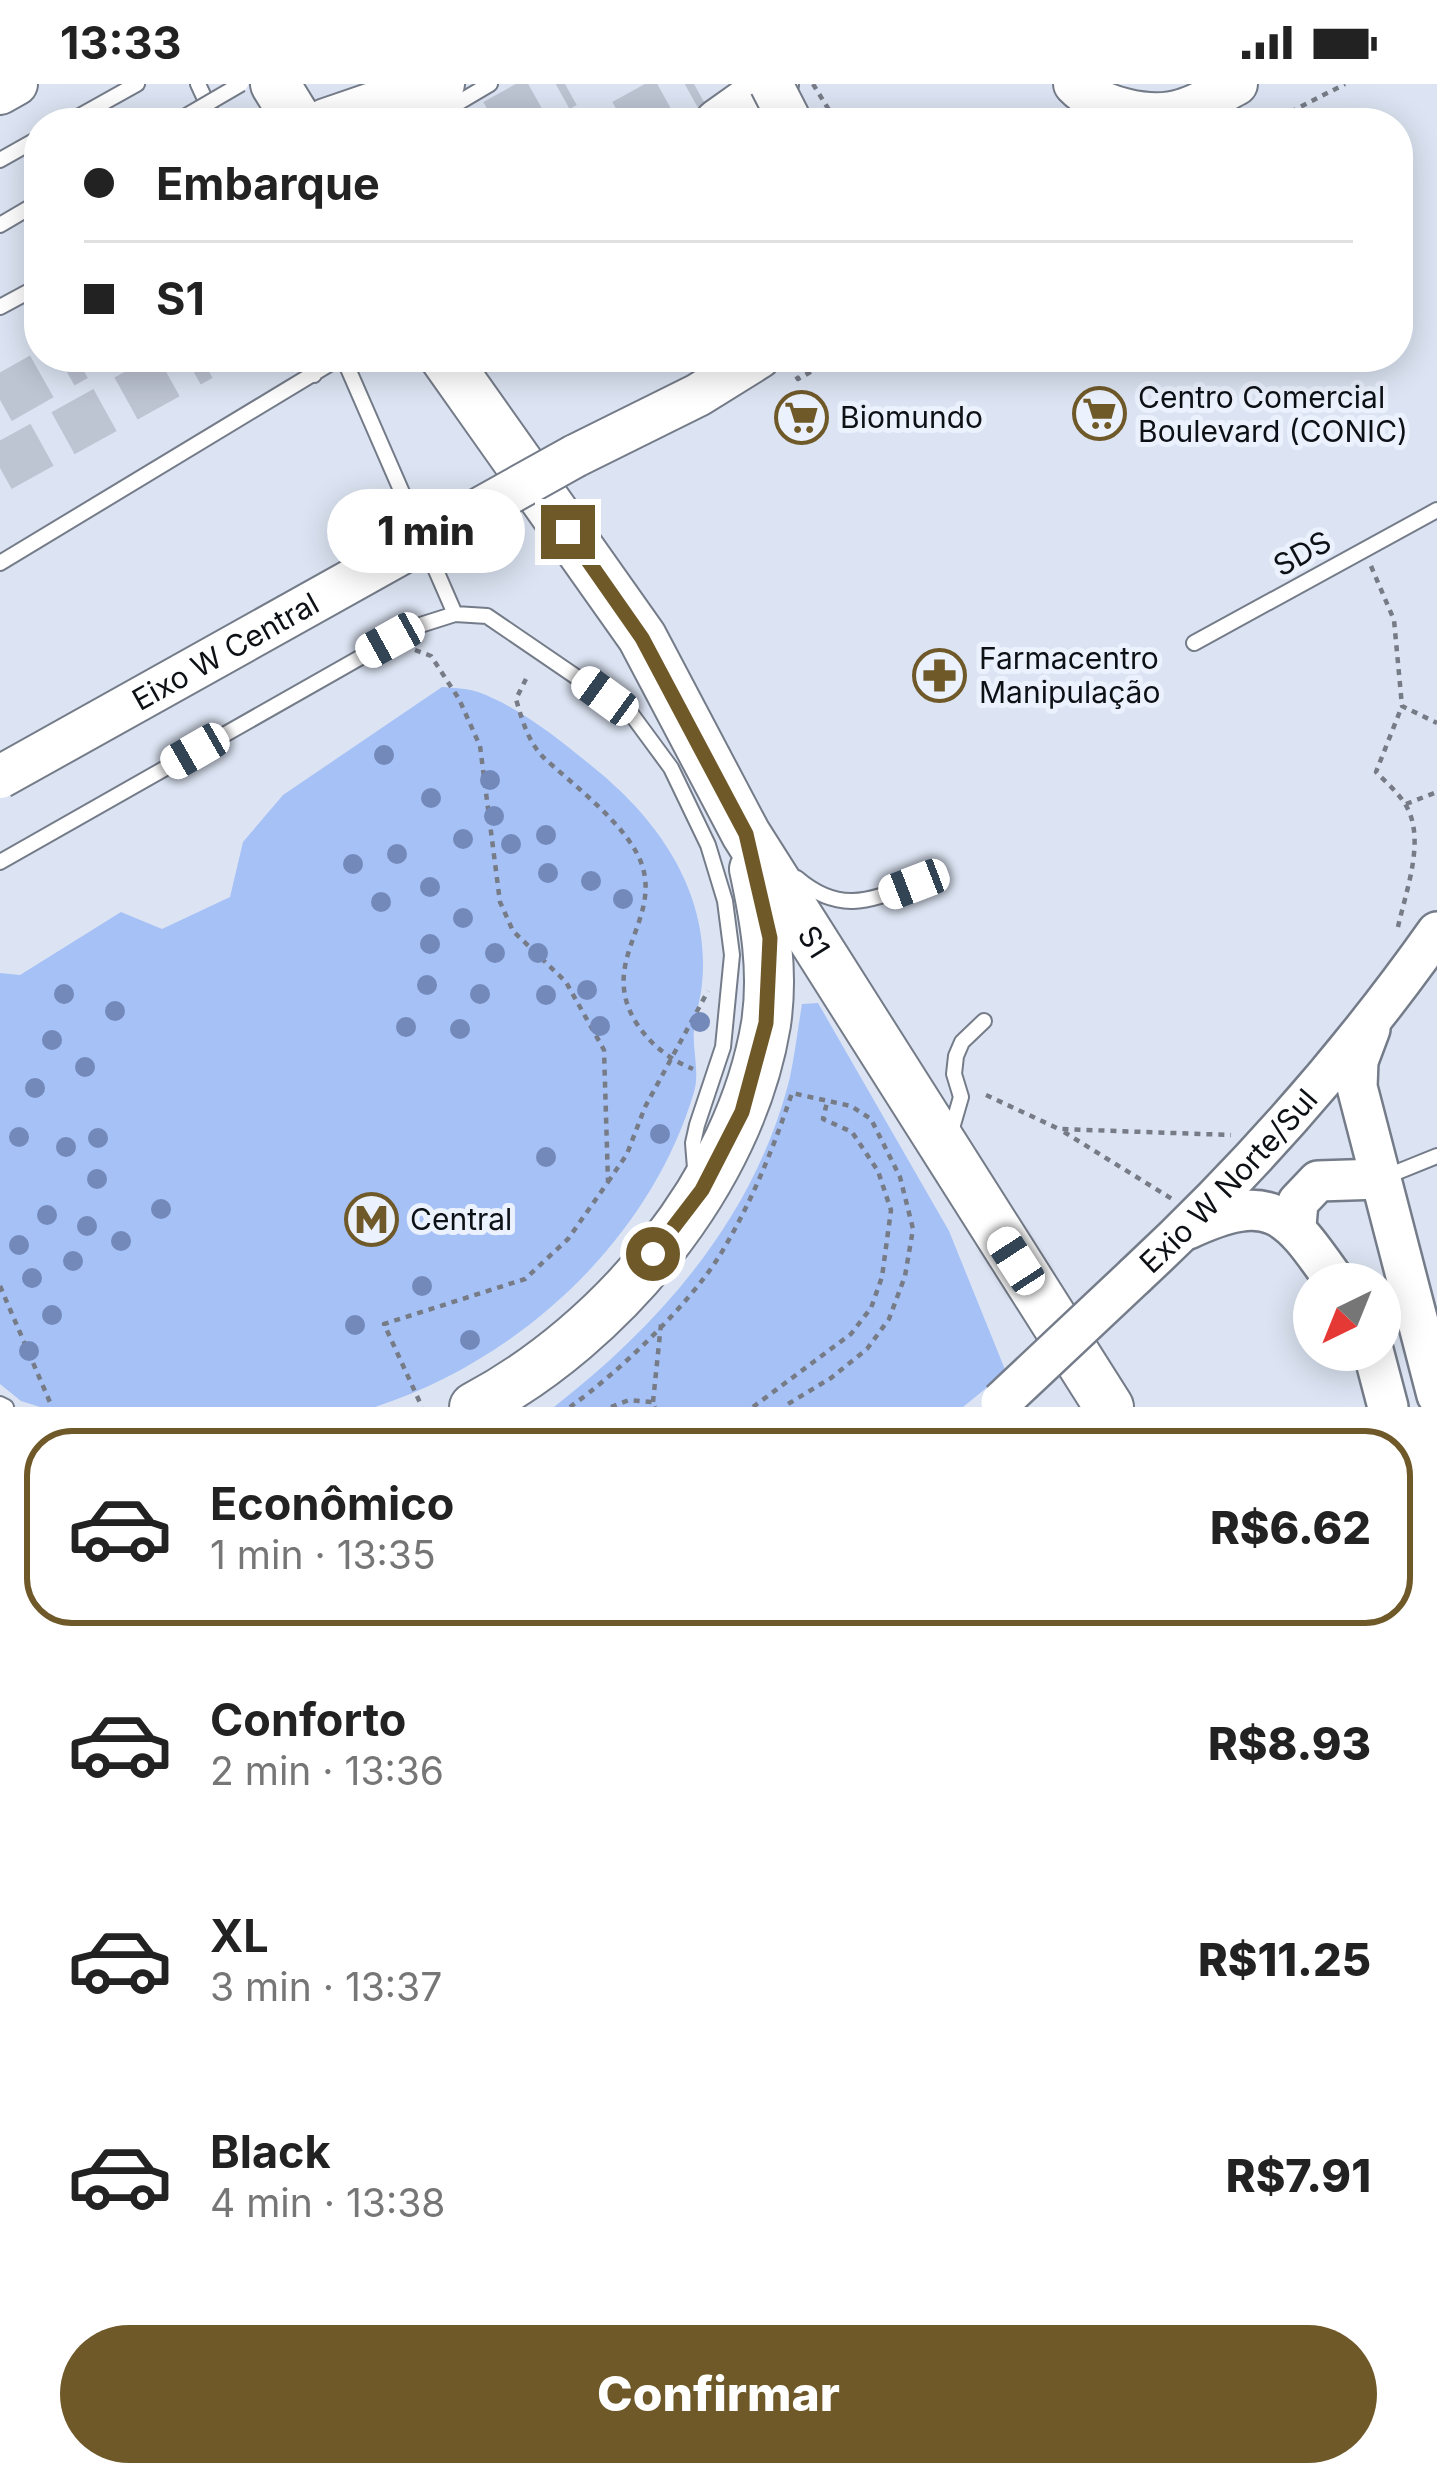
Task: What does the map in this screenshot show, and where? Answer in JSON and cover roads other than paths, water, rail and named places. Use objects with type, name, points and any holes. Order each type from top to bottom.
[{"type":"highway","points":[[370,108],[440,84]]},
{"type":"highway","points":[[739,108],[772,84]]},
{"type":"highway","name":"S1","points":[[455,372],[642,638],[731,821],[1109,1407]]},
{"type":"highway","points":[[473,1407],[520,1383],[601,1317],[702,1190],[742,1112],[766,1023],[770,938],[731,821]]},
{"type":"main road","points":[[0,93],[16,84]]},
{"type":"main road","points":[[772,84],[800,108]]},
{"type":"main road","points":[[1075,84],[1084,94],[1115,108]]},
{"type":"main road","points":[[1190,108],[1236,84]]},
{"type":"main road","name":"Eixo W Central","points":[[0,777],[575,456],[735,372]]},
{"type":"main road","name":"Exio W Norte/Sul","points":[[998,1405],[1190,1223],[1374,1020],[1437,932]]},
{"type":"main road","points":[[1374,1020],[1358,1060],[1357,1087],[1432,1353],[1437,1395]]},
{"type":"main road","points":[[1296,1226],[1298,1202],[1318,1181],[1380,1179]]},
{"type":"main road","points":[[1190,1223],[1226,1211],[1266,1210],[1296,1226],[1322,1263]]},
{"type":"main road","points":[[1379,1371],[1388,1407]]},
{"type":"lane","points":[[94,108],[137,84]]},
{"type":"lane","points":[[200,108],[241,84]]},
{"type":"lane","points":[[449,108],[490,84]]},
{"type":"lane","points":[[0,563],[319,372]]},
{"type":"lane","points":[[349,372],[455,614]]},
{"type":"lane","name":"SDS","points":[[1194,643],[1437,510]]},
{"type":"lane","points":[[0,862],[414,627],[455,614],[487,616],[632,715],[671,768],[708,844],[725,901],[732,955],[723,1046],[693,1143],[702,1190]]},
{"type":"lane","points":[[671,768],[701,794]]},
{"type":"lane","points":[[731,821],[811,890],[834,899],[862,904],[914,884]]},
{"type":"lane","points":[[946,1152],[961,1097],[956,1056],[962,1042],[984,1021]]},
{"type":"lane","points":[[1380,1179],[1437,1156]]},
{"type":"tunnel","points":[[522,108],[565,84]]},
{"type":"tunnel","points":[[651,108],[694,84]]},
{"type":"tunnel","points":[[0,400],[49,372]]},
{"type":"tunnel","points":[[0,468],[174,372]]},
{"type":"place","name":"Centro Comercial Boulevard (CONIC)","points":[[1099,414]]},
{"type":"place","name":"Biomundo","points":[[801,417]]},
{"type":"place","name":"Farmacentro Manipulação","points":[[940,675]]},
{"type":"place","name":"Central","points":[[371,1219]]}]
